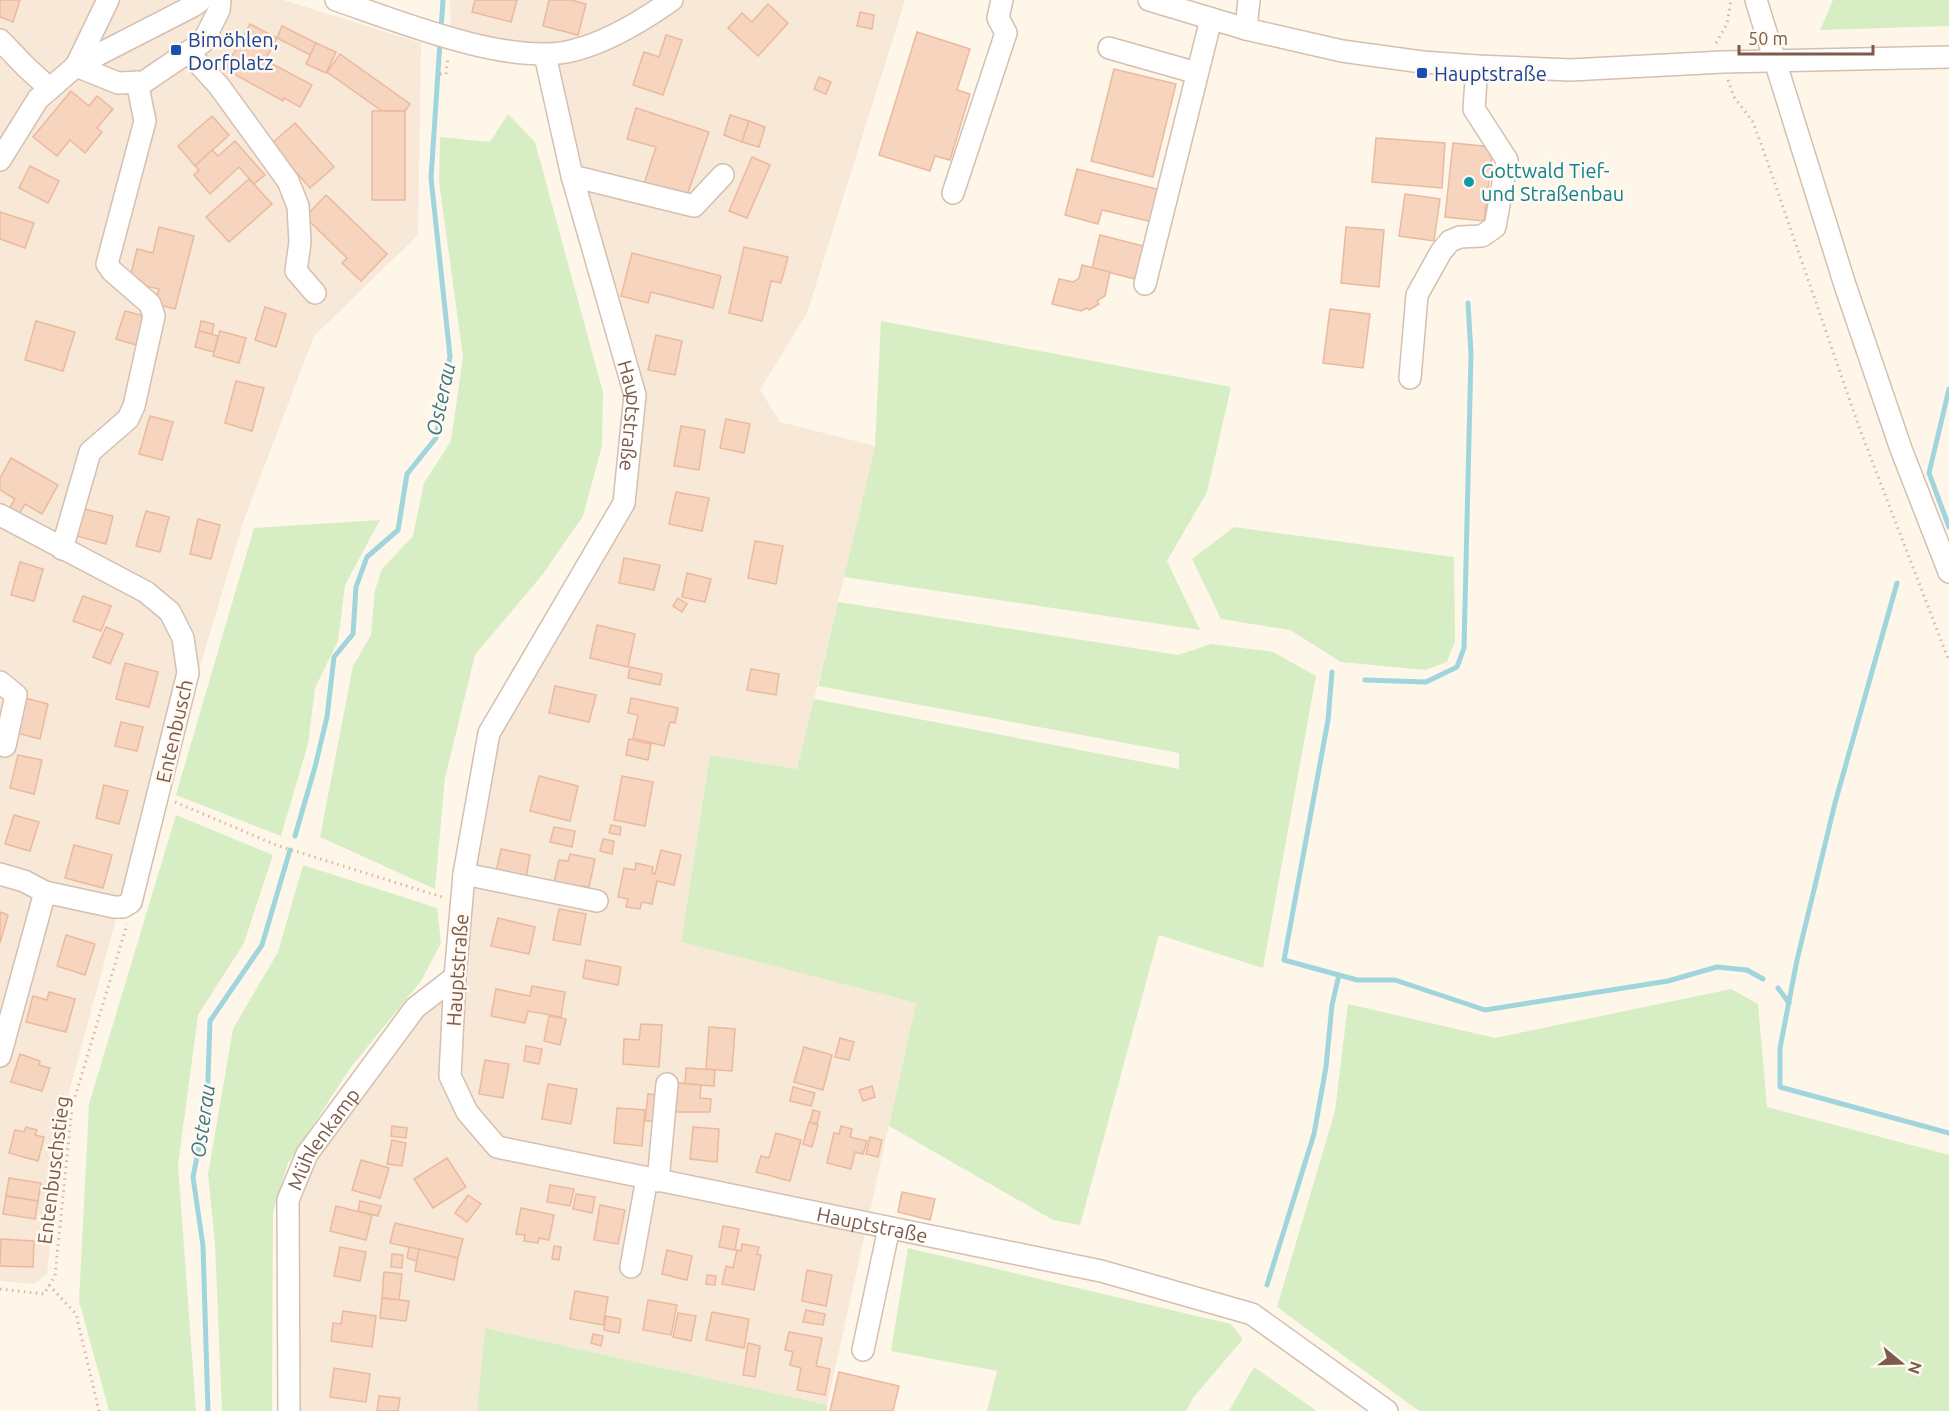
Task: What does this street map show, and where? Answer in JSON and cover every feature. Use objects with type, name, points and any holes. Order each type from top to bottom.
[{"type":"street","points":[[76,66],[108,0]]},
{"type":"street","points":[[0,160],[38,99],[76,66],[201,0]]},
{"type":"street","points":[[76,66],[118,83],[144,82],[203,42],[219,10],[220,0]]},
{"type":"street","points":[[336,0],[424,30],[497,50],[545,55],[574,51],[601,41],[672,0]]},
{"type":"street","points":[[953,193],[1006,33],[998,18],[1002,0]]},
{"type":"street","points":[[1149,0],[1245,29],[1342,51],[1422,62],[1477,66],[1570,70],[1723,62],[1949,57]]},
{"type":"street","points":[[1245,29],[1249,0]]},
{"type":"street","points":[[1756,0],[1845,285],[1890,416],[1949,572]]},
{"type":"street","points":[[1144,284],[1211,19]]},
{"type":"street","points":[[0,40],[50,89]]},
{"type":"street","points":[[1109,48],[1197,73]]},
{"type":"street","points":[[189,53],[219,86],[288,181],[298,206],[300,242],[296,271],[315,293]]},
{"type":"street","name":"Hauptstraße","points":[[545,55],[572,176],[635,395],[624,503],[489,734],[464,874],[455,977],[450,1076],[467,1112],[497,1147],[1101,1272],[1252,1314],[1387,1411]]},
{"type":"street","points":[[1410,378],[1417,295],[1441,252],[1450,241],[1461,237],[1482,236],[1495,227],[1507,160],[1474,108],[1477,66]]},
{"type":"street","points":[[62,549],[90,452],[128,419],[134,406],[154,316],[150,304],[107,264],[145,121],[137,82]]},
{"type":"street","points":[[572,176],[694,206],[723,175]]},
{"type":"street","name":"Entenbusch","points":[[0,516],[146,592],[170,612],[183,639],[188,673],[131,902]]},
{"type":"street","points":[[0,682],[16,695],[5,746]]},
{"type":"street","points":[[0,874],[24,881],[45,892],[114,907],[123,907],[131,902]]},
{"type":"street","points":[[464,874],[597,901]]},
{"type":"street","points":[[0,1056],[45,892]]},
{"type":"street","name":"Mühlenkamp","points":[[289,1411],[288,1200],[307,1154],[415,1008],[455,977]]},
{"type":"street","points":[[631,1267],[653,1180],[667,1084]]},
{"type":"street","points":[[863,1350],[889,1228]]},
{"type":"path","points":[[1731,0],[1728,24],[1715,43],[1734,97],[1753,122],[1859,427],[1949,661]]},
{"type":"path","points":[[440,74],[446,74]]},
{"type":"path","points":[[159,795],[276,845],[447,899]]},
{"type":"path","name":"Entenbuschstieg","points":[[49,1285],[55,1276],[72,1107],[130,913],[131,902]]},
{"type":"path","points":[[0,1289],[44,1294],[49,1285],[76,1314],[99,1411]]},
{"type":"shaded area","points":[[0,0],[283,0],[421,43],[418,235],[314,336],[243,522],[202,660],[135,849],[63,1114],[47,1274],[34,1284],[0,1281]]},
{"type":"shaded area","points":[[450,0],[905,0],[807,313],[760,390],[780,422],[875,446],[844,577],[797,769],[710,755],[681,942],[916,1003],[827,1405],[485,1328],[477,1411],[289,1411],[287,1257],[307,1154],[415,1008],[455,977],[489,733],[624,503],[635,395],[545,55],[451,37]]},
{"type":"green space","points":[[1833,0],[1949,0],[1949,26],[1820,30]]},
{"type":"green space","points":[[508,114],[535,142],[603,392],[602,446],[583,516],[543,574],[475,655],[445,778],[435,889],[320,837],[353,666],[371,635],[375,590],[382,569],[413,536],[424,483],[451,441],[463,357],[439,182],[440,137],[490,142]]},
{"type":"green space","points":[[881,321],[1231,387],[1207,492],[1167,561],[1200,630],[844,577],[875,446]]},
{"type":"green space","points":[[380,520],[345,585],[338,641],[315,688],[308,744],[281,836],[176,795],[254,528]]},
{"type":"green space","points":[[1234,527],[1454,557],[1455,641],[1447,662],[1425,670],[1341,662],[1290,630],[1221,619],[1192,559]]},
{"type":"green space","points":[[838,602],[1178,655],[1211,644],[1273,652],[1316,676],[1263,968],[1159,935],[1080,1225],[1053,1220],[889,1126],[916,1003],[681,942],[710,755],[797,769],[814,699],[1179,769],[1179,753],[818,686]]},
{"type":"green space","points":[[176,815],[273,855],[244,943],[198,1015],[178,1165],[196,1411],[109,1411],[79,1301],[89,1104]]},
{"type":"green space","points":[[303,865],[437,908],[441,943],[421,981],[351,1067],[288,1163],[273,1213],[272,1411],[222,1411],[215,1244],[208,1174],[233,1029],[278,952]]},
{"type":"green space","points":[[1731,989],[1758,1004],[1767,1107],[1949,1155],[1949,1411],[1419,1411],[1277,1307],[1335,1111],[1348,1004],[1495,1038]]},
{"type":"green space","points":[[908,1248],[1231,1324],[1243,1339],[1193,1398],[1186,1411],[987,1411],[997,1371],[891,1351]]},
{"type":"green space","points":[[485,1328],[827,1405],[827,1411],[477,1411]]},
{"type":"green space","points":[[1254,1367],[1317,1411],[1229,1411]]},
{"type":"building","points":[[0,0],[20,0],[13,22],[0,17]]},
{"type":"building","points":[[475,0],[517,0],[511,22],[472,12]]},
{"type":"building","points":[[549,0],[571,0],[586,4],[578,35],[543,26]]},
{"type":"building","points":[[768,4],[788,23],[758,56],[728,28],[742,13],[752,22]]},
{"type":"building","points":[[860,12],[874,15],[872,29],[857,26]]},
{"type":"building","points":[[250,24],[277,38],[265,60],[312,85],[300,107],[284,98],[283,101],[225,69]]},
{"type":"building","points":[[282,26],[316,43],[310,55],[277,38]]},
{"type":"building","points":[[917,32],[970,49],[957,90],[970,94],[950,160],[935,156],[930,171],[879,155]]},
{"type":"building","points":[[666,35],[682,40],[663,95],[633,85],[644,52],[659,57]]},
{"type":"building","points":[[316,43],[336,52],[326,73],[306,64]]},
{"type":"building","points":[[340,54],[410,104],[405,111],[382,111],[327,72]]},
{"type":"building","points":[[1114,69],[1176,84],[1153,177],[1091,161]]},
{"type":"building","points":[[819,77],[831,82],[826,94],[814,89]]},
{"type":"building","points":[[71,91],[89,106],[97,96],[113,109],[97,128],[102,132],[85,153],[70,140],[57,156],[33,137]]},
{"type":"building","points":[[636,108],[709,132],[685,201],[643,187],[656,147],[627,139]]},
{"type":"building","points":[[372,111],[405,111],[405,200],[372,200]]},
{"type":"building","points":[[730,115],[749,121],[742,142],[724,135]]},
{"type":"building","points":[[212,116],[229,135],[195,166],[178,146]]},
{"type":"building","points":[[749,121],[765,127],[759,147],[742,142]]},
{"type":"building","points":[[295,123],[334,167],[310,188],[271,144]]},
{"type":"building","points":[[1376,138],[1445,143],[1442,188],[1372,182]]},
{"type":"building","points":[[235,141],[265,175],[254,184],[239,167],[210,194],[194,175],[199,170],[195,166],[212,150],[218,156]]},
{"type":"building","name":"Gottwald Tief- und Straßenbau","points":[[1453,143],[1493,147],[1484,221],[1445,217]]},
{"type":"building","points":[[752,157],[770,165],[747,218],[729,211]]},
{"type":"building","points":[[30,166],[59,181],[48,203],[19,188]]},
{"type":"building","points":[[1077,169],[1161,190],[1153,222],[1102,210],[1098,224],[1065,215]]},
{"type":"building","points":[[249,179],[272,204],[229,242],[206,217]]},
{"type":"building","points":[[1405,194],[1440,199],[1434,241],[1399,236]]},
{"type":"building","points":[[326,195],[387,254],[361,281],[342,263],[347,258],[305,217]]},
{"type":"building","points":[[0,212],[34,223],[25,248],[0,239]]},
{"type":"building","points":[[159,227],[194,236],[175,309],[155,304],[159,289],[129,282],[137,249],[153,253]]},
{"type":"building","points":[[1346,227],[1384,230],[1379,287],[1341,283]]},
{"type":"building","points":[[1100,235],[1147,247],[1139,280],[1092,268]]},
{"type":"building","points":[[744,247],[788,257],[781,283],[771,281],[762,321],[729,313]]},
{"type":"building","points":[[632,253],[721,276],[713,308],[651,292],[648,303],[621,296]]},
{"type":"building","points":[[1082,265],[1110,272],[1105,296],[1097,301],[1099,304],[1089,310],[1087,308],[1081,311],[1052,304],[1059,279],[1073,282],[1079,278]]},
{"type":"building","points":[[265,307],[286,314],[276,347],[255,340]]},
{"type":"building","points":[[1330,309],[1370,314],[1363,368],[1323,363]]},
{"type":"building","points":[[125,311],[144,316],[136,345],[116,339]]},
{"type":"building","points":[[36,321],[75,332],[63,371],[25,360]]},
{"type":"building","points":[[201,321],[214,324],[212,334],[199,331]]},
{"type":"building","points":[[199,331],[218,336],[214,352],[195,347]]},
{"type":"building","points":[[220,331],[246,338],[239,363],[213,356]]},
{"type":"building","points":[[656,335],[682,341],[675,375],[648,370]]},
{"type":"building","points":[[236,381],[264,388],[252,431],[225,423]]},
{"type":"building","points":[[150,416],[173,422],[162,460],[139,454]]},
{"type":"building","points":[[726,419],[750,424],[744,453],[720,448]]},
{"type":"building","points":[[681,426],[705,430],[699,470],[674,466]]},
{"type":"building","points":[[11,458],[58,485],[42,514],[25,504],[19,514],[9,509],[15,499],[0,490],[0,478]]},
{"type":"building","points":[[676,492],[709,498],[702,531],[669,524]]},
{"type":"building","points":[[84,509],[113,516],[106,544],[77,536]]},
{"type":"building","points":[[146,511],[169,517],[160,552],[136,546]]},
{"type":"building","points":[[198,519],[220,525],[211,559],[190,554]]},
{"type":"building","points":[[755,541],[783,546],[776,584],[748,578]]},
{"type":"building","points":[[624,558],[660,565],[654,590],[619,583]]},
{"type":"building","points":[[20,562],[43,569],[34,601],[11,595]]},
{"type":"building","points":[[687,573],[711,579],[705,602],[682,597]]},
{"type":"building","points":[[83,596],[111,606],[101,631],[73,621]]},
{"type":"building","points":[[678,598],[687,604],[682,612],[673,606]]},
{"type":"building","points":[[597,625],[635,634],[628,667],[590,658]]},
{"type":"building","points":[[106,627],[123,634],[110,664],[93,657]]},
{"type":"building","points":[[125,663],[158,672],[149,707],[116,699]]},
{"type":"building","points":[[630,667],[662,674],[660,685],[628,678]]},
{"type":"building","points":[[751,669],[779,674],[776,695],[747,690]]},
{"type":"building","points":[[555,686],[596,695],[589,722],[549,713]]},
{"type":"building","points":[[25,698],[48,704],[40,739],[17,733]]},
{"type":"building","points":[[631,698],[678,708],[675,723],[670,722],[664,746],[633,738],[638,715],[628,713]]},
{"type":"building","points":[[121,722],[143,727],[137,751],[115,746]]},
{"type":"building","points":[[629,739],[651,744],[648,760],[626,755]]},
{"type":"building","points":[[18,755],[42,760],[34,794],[10,788]]},
{"type":"building","points":[[539,776],[578,786],[570,821],[530,811]]},
{"type":"building","points":[[622,776],[653,782],[645,826],[614,820]]},
{"type":"building","points":[[104,785],[128,791],[119,824],[96,818]]},
{"type":"building","points":[[14,815],[39,822],[30,851],[5,844]]},
{"type":"building","points":[[611,825],[621,827],[620,835],[609,833]]},
{"type":"building","points":[[554,827],[575,831],[572,847],[550,842]]},
{"type":"building","points":[[603,839],[614,841],[612,854],[600,851]]},
{"type":"building","points":[[74,845],[112,855],[103,888],[65,878]]},
{"type":"building","points":[[501,849],[530,855],[526,878],[496,872]]},
{"type":"building","points":[[661,850],[681,855],[674,885],[657,881],[652,904],[642,902],[640,909],[626,907],[628,899],[618,897],[624,868],[635,870],[636,863],[653,867],[652,873],[655,874]]},
{"type":"building","points":[[570,854],[595,859],[589,887],[583,886],[581,893],[553,887],[559,860],[568,861]]},
{"type":"building","points":[[559,909],[586,914],[580,945],[553,940]]},
{"type":"building","points":[[0,912],[8,915],[0,943]]},
{"type":"building","points":[[498,918],[535,927],[529,954],[491,946]]},
{"type":"building","points":[[66,935],[95,944],[85,975],[57,966]]},
{"type":"building","points":[[586,960],[621,967],[618,985],[583,978]]},
{"type":"building","points":[[532,986],[565,992],[561,1017],[528,1011],[525,1023],[491,1016],[496,989],[530,996]]},
{"type":"building","points":[[49,992],[75,999],[66,1032],[26,1022],[33,996],[47,1000]]},
{"type":"building","points":[[549,1016],[566,1019],[560,1045],[544,1041]]},
{"type":"building","points":[[641,1024],[662,1025],[659,1067],[623,1064],[624,1039],[639,1040]]},
{"type":"building","points":[[709,1027],[735,1029],[732,1071],[706,1069]]},
{"type":"building","points":[[840,1038],[854,1042],[849,1060],[835,1057]]},
{"type":"building","points":[[526,1046],[542,1049],[539,1064],[524,1061]]},
{"type":"building","points":[[804,1047],[832,1055],[823,1090],[794,1082]]},
{"type":"building","points":[[20,1054],[40,1061],[39,1065],[50,1068],[42,1091],[11,1082]]},
{"type":"building","points":[[485,1060],[509,1064],[503,1098],[479,1094]]},
{"type":"building","points":[[686,1068],[715,1070],[714,1086],[685,1084]]},
{"type":"building","points":[[678,1083],[701,1085],[700,1098],[711,1099],[710,1112],[676,1112]]},
{"type":"building","points":[[548,1084],[577,1089],[571,1124],[542,1119]]},
{"type":"building","points":[[872,1086],[875,1097],[863,1101],[859,1090]]},
{"type":"building","points":[[793,1087],[815,1093],[811,1106],[790,1101]]},
{"type":"building","points":[[648,1094],[659,1095],[657,1121],[645,1121]]},
{"type":"building","points":[[617,1108],[645,1110],[642,1146],[614,1143]]},
{"type":"building","points":[[813,1110],[820,1112],[817,1124],[810,1122]]},
{"type":"building","points":[[809,1122],[818,1125],[812,1147],[803,1144]]},
{"type":"building","points":[[392,1126],[407,1128],[406,1138],[391,1136]]},
{"type":"building","points":[[841,1126],[852,1129],[850,1137],[867,1141],[863,1154],[855,1152],[851,1169],[827,1163],[834,1133],[839,1134]]},
{"type":"building","points":[[26,1127],[37,1130],[35,1135],[44,1137],[38,1161],[9,1153],[15,1130],[24,1132]]},
{"type":"building","points":[[693,1127],[719,1129],[717,1162],[690,1159]]},
{"type":"building","points":[[776,1133],[801,1140],[790,1181],[756,1172],[761,1156],[769,1158]]},
{"type":"building","points":[[870,1137],[882,1140],[878,1157],[866,1154]]},
{"type":"building","points":[[392,1140],[406,1143],[402,1166],[387,1164]]},
{"type":"building","points":[[447,1158],[466,1187],[433,1208],[414,1179]]},
{"type":"building","points":[[361,1160],[389,1168],[380,1198],[352,1190]]},
{"type":"building","points":[[9,1178],[41,1183],[38,1201],[6,1196]]},
{"type":"building","points":[[550,1185],[574,1189],[570,1206],[547,1202]]},
{"type":"building","points":[[902,1192],[935,1199],[930,1220],[898,1212]]},
{"type":"building","points":[[576,1194],[595,1197],[592,1213],[573,1209]]},
{"type":"building","points":[[468,1195],[481,1204],[467,1222],[455,1213]]},
{"type":"building","points":[[6,1196],[38,1201],[35,1219],[3,1214]]},
{"type":"building","points":[[360,1201],[381,1206],[378,1216],[358,1211]]},
{"type":"building","points":[[600,1205],[625,1210],[618,1244],[594,1240]]},
{"type":"building","points":[[336,1206],[372,1215],[366,1240],[330,1231]]},
{"type":"building","points":[[521,1208],[554,1215],[549,1240],[539,1238],[538,1243],[524,1241],[525,1235],[516,1234]]},
{"type":"building","points":[[395,1223],[463,1239],[458,1258],[390,1243]]},
{"type":"building","points":[[723,1226],[739,1229],[735,1250],[719,1247]]},
{"type":"building","points":[[1,1239],[34,1241],[33,1267],[0,1266]]},
{"type":"building","points":[[742,1244],[759,1247],[757,1254],[761,1255],[754,1290],[722,1284],[726,1266],[733,1268],[737,1250],[741,1251]]},
{"type":"building","points":[[554,1246],[561,1247],[559,1260],[552,1259]]},
{"type":"building","points":[[340,1247],[366,1252],[360,1281],[334,1276]]},
{"type":"building","points":[[409,1247],[419,1249],[417,1261],[407,1258]]},
{"type":"building","points":[[419,1249],[458,1258],[454,1280],[415,1271]]},
{"type":"building","points":[[667,1250],[692,1256],[687,1280],[662,1274]]},
{"type":"building","points":[[392,1254],[403,1255],[402,1268],[391,1267]]},
{"type":"building","points":[[807,1270],[832,1275],[826,1306],[802,1301]]},
{"type":"building","points":[[384,1272],[402,1274],[399,1300],[382,1298]]},
{"type":"building","points":[[707,1275],[716,1276],[715,1285],[706,1284]]},
{"type":"building","points":[[575,1291],[608,1297],[603,1325],[570,1319]]},
{"type":"building","points":[[382,1298],[409,1301],[406,1321],[380,1318]]},
{"type":"building","points":[[648,1300],[677,1305],[671,1335],[643,1330]]},
{"type":"building","points":[[806,1310],[825,1314],[823,1325],[803,1322]]},
{"type":"building","points":[[343,1311],[376,1316],[372,1347],[331,1341],[333,1323],[341,1324]]},
{"type":"building","points":[[712,1312],[749,1319],[744,1348],[706,1340]]},
{"type":"building","points":[[678,1313],[696,1316],[691,1341],[673,1337]]},
{"type":"building","points":[[606,1316],[621,1319],[619,1333],[604,1330]]},
{"type":"building","points":[[789,1332],[822,1338],[816,1366],[830,1369],[825,1395],[797,1390],[801,1368],[790,1365],[793,1352],[785,1350]]},
{"type":"building","points":[[593,1334],[603,1336],[601,1346],[591,1343]]},
{"type":"building","points":[[748,1343],[760,1346],[755,1377],[743,1375]]},
{"type":"building","points":[[334,1368],[370,1374],[366,1402],[330,1397]]},
{"type":"building","points":[[839,1372],[899,1386],[893,1411],[830,1411]]},
{"type":"building","points":[[379,1396],[400,1398],[398,1411],[377,1411]]},
{"type":"waterway","name":"Osterau","points":[[441,29],[443,0]]},
{"type":"waterway","name":"Osterau","points":[[295,836],[327,717],[334,657],[353,634],[356,587],[367,557],[398,530],[407,474],[436,438],[450,356],[431,178],[440,42]]},
{"type":"waterway","points":[[1365,680],[1426,682],[1457,667],[1464,648],[1471,354],[1468,303]]},
{"type":"waterway","points":[[1949,389],[1929,473],[1949,527]]},
{"type":"waterway","points":[[1897,583],[1835,803],[1797,960],[1780,1048],[1780,1087],[1949,1133]]},
{"type":"waterway","points":[[1332,672],[1328,720],[1284,960],[1357,980],[1395,980],[1485,1010],[1668,981],[1717,967],[1747,970],[1763,979]]},
{"type":"waterway","name":"Osterau","points":[[208,1411],[203,1246],[193,1177],[207,1106],[210,1021],[262,945],[290,850]]},
{"type":"waterway","points":[[1267,1285],[1314,1134],[1326,1067],[1332,1005],[1339,975]]},
{"type":"waterway","points":[[1778,988],[1789,1003]]},
{"type":"place","name":"Bimöhlen, Dorfplatz","points":[[176,50]]},
{"type":"place","name":"Hauptstraße","points":[[1422,73]]},
{"type":"place","name":"Gottwald Tief- und Straßenbau","points":[[1469,182]]}]
